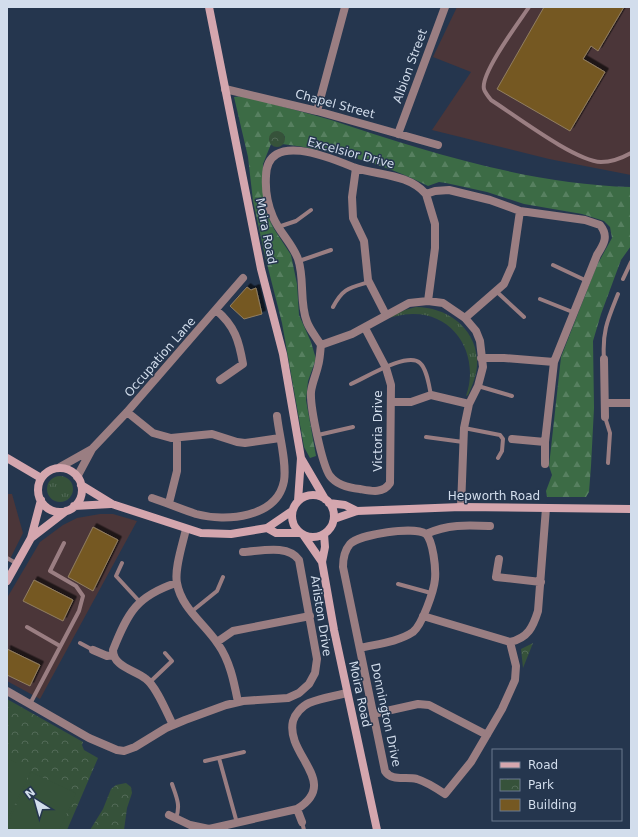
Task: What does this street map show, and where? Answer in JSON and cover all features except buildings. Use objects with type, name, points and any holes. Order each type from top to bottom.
[{"type":"street","name":"Moira Road","points":[[209,7],[261,269],[283,354],[301,458],[298,501]]},
{"type":"street","points":[[318,111],[345,7]]},
{"type":"street","name":"Albion Street","points":[[398,134],[445,7]]},
{"type":"street","name":"Chapel Street","points":[[225,89],[318,111],[438,145]]},
{"type":"street","name":"Excelsior Drive","points":[[321,345],[306,321],[298,261],[291,245],[278,227],[269,206],[265,187],[268,160],[272,156],[285,150],[306,151],[356,168],[402,179],[413,183],[426,194]]},
{"type":"street","points":[[356,168],[352,197],[353,218],[364,242],[366,268],[369,282],[386,314]]},
{"type":"street","points":[[428,301],[435,248],[435,224],[426,194],[435,191],[449,190],[484,198],[520,211],[585,220],[600,225],[605,233],[605,240],[597,255],[575,313],[554,362],[545,442],[545,464]]},
{"type":"street","points":[[466,318],[480,304],[497,292],[504,284],[512,266],[520,211]]},
{"type":"street","name":"Occupation Lane","points":[[92,449],[127,412],[243,278]]},
{"type":"street","points":[[321,345],[365,328],[386,314],[409,303],[428,301],[443,303],[466,318],[476,331],[480,341],[482,367],[478,386],[469,404],[464,428],[461,507]]},
{"type":"street","points":[[216,310],[226,318],[239,340],[243,364],[220,380]]},
{"type":"street","name":"Victoria Drive","points":[[321,345],[318,368],[311,392],[311,402],[329,475],[350,488],[376,492],[383,490],[390,483],[392,402],[386,368],[365,328]]},
{"type":"street","points":[[482,358],[504,358],[554,362]]},
{"type":"street","points":[[604,359],[606,403],[605,417]]},
{"type":"street","points":[[392,402],[411,402],[431,396],[469,404]]},
{"type":"street","points":[[606,403],[631,403]]},
{"type":"street","points":[[127,412],[153,433],[167,438],[212,434],[236,442],[280,438]]},
{"type":"street","points":[[152,498],[196,514],[221,517],[250,514],[266,507],[277,496],[284,480],[277,416]]},
{"type":"street","points":[[169,503],[177,471],[177,438]]},
{"type":"street","points":[[512,439],[545,442]]},
{"type":"street","points":[[66,511],[56,511],[44,505],[38,494],[41,478],[50,470],[60,467],[92,449]]},
{"type":"street","points":[[31,538],[74,506],[80,498],[79,481],[92,449]]},
{"type":"street","points":[[7,458],[41,478]]},
{"type":"street","name":"Moira Road","points":[[301,458],[327,501]]},
{"type":"street","points":[[60,467],[66,468],[94,494],[112,504],[137,511],[186,529],[206,533],[231,534],[267,528],[292,511],[298,501],[308,495],[320,496],[327,501],[332,508],[334,519],[332,525],[324,534],[311,538],[302,534],[276,533],[267,528]]},
{"type":"street","points":[[7,581],[31,538],[41,500]]},
{"type":"street","name":"Hepworth Road","points":[[327,501],[345,505],[357,511]]},
{"type":"street","points":[[74,506],[112,504]]},
{"type":"street","name":"Hepworth Road","points":[[334,519],[357,511],[461,507],[631,509]]},
{"type":"street","points":[[423,616],[510,642],[523,637],[534,626],[538,611],[546,508]]},
{"type":"street","points":[[292,511],[293,524],[302,534]]},
{"type":"street","name":"Donnington Drive","points":[[490,526],[461,524],[448,526],[426,534],[423,532],[409,531],[362,536],[356,539],[347,548],[343,556],[343,567],[383,767],[387,774],[396,778],[417,779],[445,794],[471,762],[487,735],[515,680],[516,666],[510,642]]},
{"type":"street","points":[[186,529],[176,583],[180,594],[192,612],[217,642],[230,668],[238,702]]},
{"type":"street","name":"Moira Road","points":[[302,534],[322,562]]},
{"type":"street","name":"Moira Road","points":[[324,534],[325,548],[322,562],[334,630],[378,830]]},
{"type":"street","points":[[360,648],[407,636],[418,627],[435,580],[430,540],[426,534]]},
{"type":"street","name":"Arliston Drive","points":[[7,691],[70,728],[117,750],[135,747],[173,725],[238,702],[288,698],[299,693],[309,684],[315,673],[317,658],[302,567],[296,555],[286,550],[243,552]]},
{"type":"street","points":[[499,559],[496,577],[541,582]]},
{"type":"street","points":[[173,725],[150,682],[117,662],[113,655],[116,641],[133,609],[139,601],[156,590],[176,583]]},
{"type":"street","points":[[217,642],[233,631],[310,616]]},
{"type":"street","points":[[93,650],[106,656],[113,655]]},
{"type":"street","points":[[172,817],[190,825],[209,829],[297,809],[308,800],[313,792],[314,783],[313,775],[292,739],[294,717],[308,704],[347,693]]},
{"type":"street","points":[[373,714],[418,704],[429,704],[487,735]]},
{"type":"street","points":[[297,809],[303,826]]},
{"type":"lane","points":[[528,7],[488,70],[484,83],[487,95],[491,100],[559,144],[587,159],[609,161],[631,153]]},
{"type":"lane","points":[[278,227],[296,221],[310,210]]},
{"type":"lane","points":[[298,261],[331,250]]},
{"type":"lane","points":[[623,279],[631,262]]},
{"type":"lane","points":[[553,265],[587,281]]},
{"type":"lane","points":[[333,307],[340,294],[348,288],[369,282]]},
{"type":"lane","points":[[497,292],[524,317]]},
{"type":"lane","points":[[604,359],[603,339],[605,326],[618,294]]},
{"type":"lane","points":[[540,299],[575,313]]},
{"type":"lane","points":[[351,384],[386,368],[412,359],[421,363],[431,396]]},
{"type":"lane","points":[[478,386],[512,396]]},
{"type":"lane","points":[[605,417],[610,433],[608,463]]},
{"type":"lane","points":[[318,435],[353,427]]},
{"type":"lane","points":[[464,428],[500,435],[503,439],[502,451],[498,458]]},
{"type":"lane","points":[[426,437],[463,442]]},
{"type":"lane","points":[[30,705],[79,611],[82,596],[76,586],[50,571],[64,543]]},
{"type":"lane","points":[[7,558],[16,563]]},
{"type":"lane","points":[[122,563],[116,576],[139,601]]},
{"type":"lane","points":[[192,612],[216,591],[223,577]]},
{"type":"lane","points":[[398,584],[431,593]]},
{"type":"lane","points":[[27,627],[60,646]]},
{"type":"lane","points":[[80,644],[93,650]]},
{"type":"lane","points":[[150,682],[172,661],[165,653]]},
{"type":"lane","points":[[205,761],[244,752]]},
{"type":"lane","points":[[219,758],[237,823]]},
{"type":"lane","points":[[172,784],[179,802],[179,810],[172,817]]},
{"type":"shaded area","points":[[457,7],[631,7],[631,175],[549,159],[432,130],[471,72],[433,57]]},
{"type":"shaded area","points":[[7,494],[12,494],[23,533],[7,565]]},
{"type":"shaded area","points":[[100,514],[113,514],[137,521],[40,699],[7,681],[7,598],[40,542],[63,525],[77,518]]},
{"type":"green space","points":[[244,96],[320,117],[404,144],[516,173],[593,185],[631,187],[631,246],[621,260],[601,314],[593,341],[594,408],[589,492],[586,497],[547,497],[546,491],[552,475],[549,466],[561,357],[597,265],[612,238],[610,227],[604,221],[582,214],[524,204],[487,192],[439,182],[428,186],[375,164],[320,150],[282,144],[285,137],[283,134],[275,132],[269,139],[271,144],[263,164],[264,208],[274,229],[291,255],[297,284],[299,315],[311,342],[316,359],[308,381],[306,400],[316,456],[310,458],[304,447],[282,323],[253,201],[248,157],[234,97]]},
{"type":"green space","points":[[277,131],[284,136],[285,139],[280,146],[277,147],[270,142],[269,139],[274,132]]},
{"type":"green space","points":[[416,307],[427,308],[448,315],[465,328],[471,337],[475,348],[477,369],[468,395],[466,396],[470,381],[470,367],[467,353],[461,340],[452,329],[441,321],[428,316],[408,314],[382,320]]},
{"type":"green space","points":[[60,476],[69,480],[73,489],[69,498],[60,502],[51,498],[47,489],[51,480]]},
{"type":"green space","points":[[533,643],[523,668],[521,649]]},
{"type":"green space","points":[[7,699],[83,742],[82,745],[84,750],[98,758],[67,830],[7,830]]},
{"type":"green space","points":[[7,758],[31,770],[7,821]]},
{"type":"green space","points":[[31,772],[76,793],[59,830],[7,830],[7,826]]},
{"type":"green space","points":[[126,783],[131,787],[132,793],[127,808],[124,830],[90,830],[103,809],[111,789],[116,785]]}]
